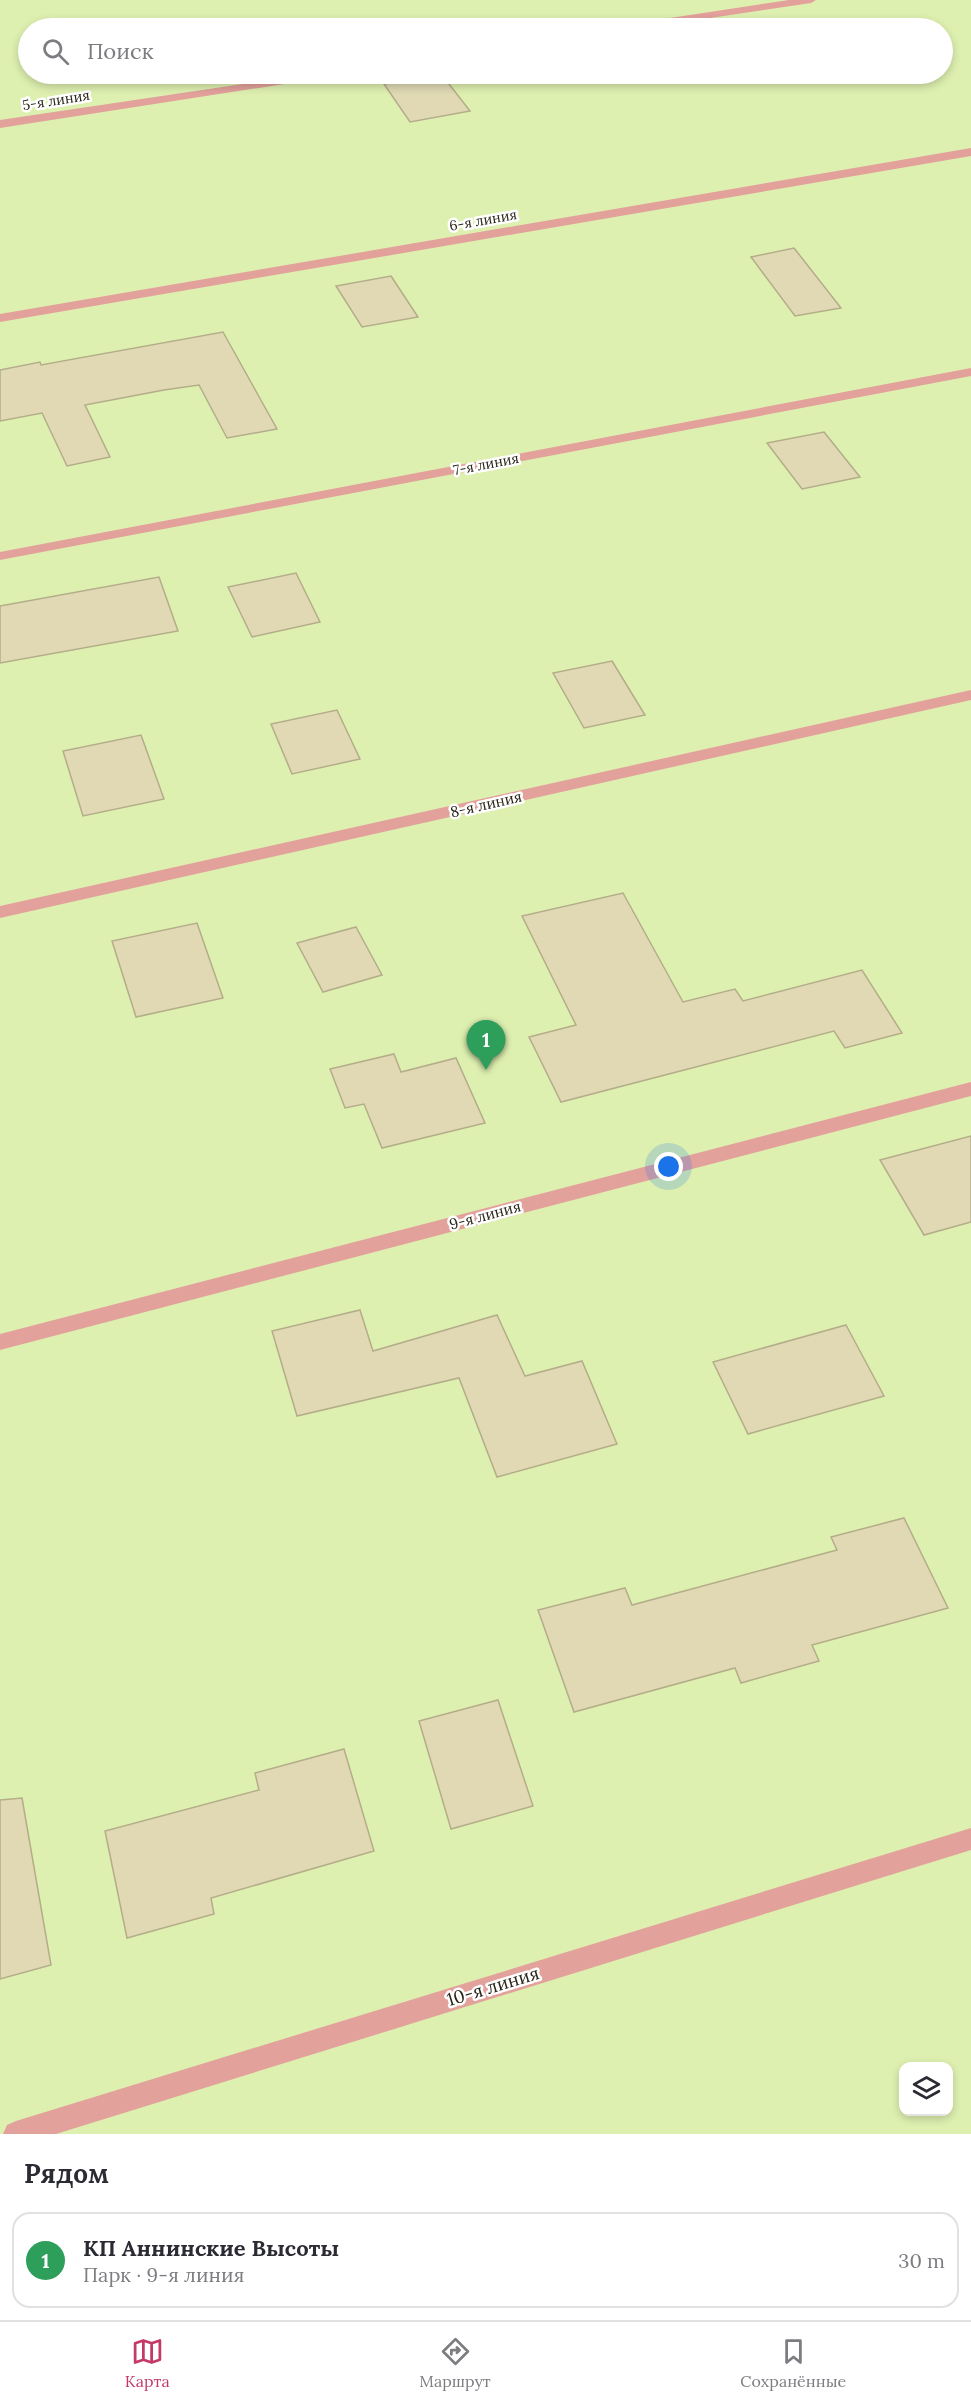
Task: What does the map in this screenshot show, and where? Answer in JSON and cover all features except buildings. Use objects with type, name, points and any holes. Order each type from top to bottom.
[{"type":"street","points":[[691,18],[811,0]]},
{"type":"street","name":"5-я линия","points":[[0,124],[263,84]]},
{"type":"street","name":"6-я линия","points":[[0,318],[971,152]]},
{"type":"street","name":"7-я линия","points":[[0,556],[971,372]]},
{"type":"street","name":"8-я линия","points":[[0,912],[971,695]]},
{"type":"street","name":"9-я линия","points":[[0,1342],[971,1089]]},
{"type":"street","name":"10-я линия","points":[[16,2134],[971,1839]]},
{"type":"green space","points":[[0,0],[971,0],[971,2134],[0,2134]]},
{"type":"place","name":"КП Аннинские Высоты","points":[[486,1070]]}]
